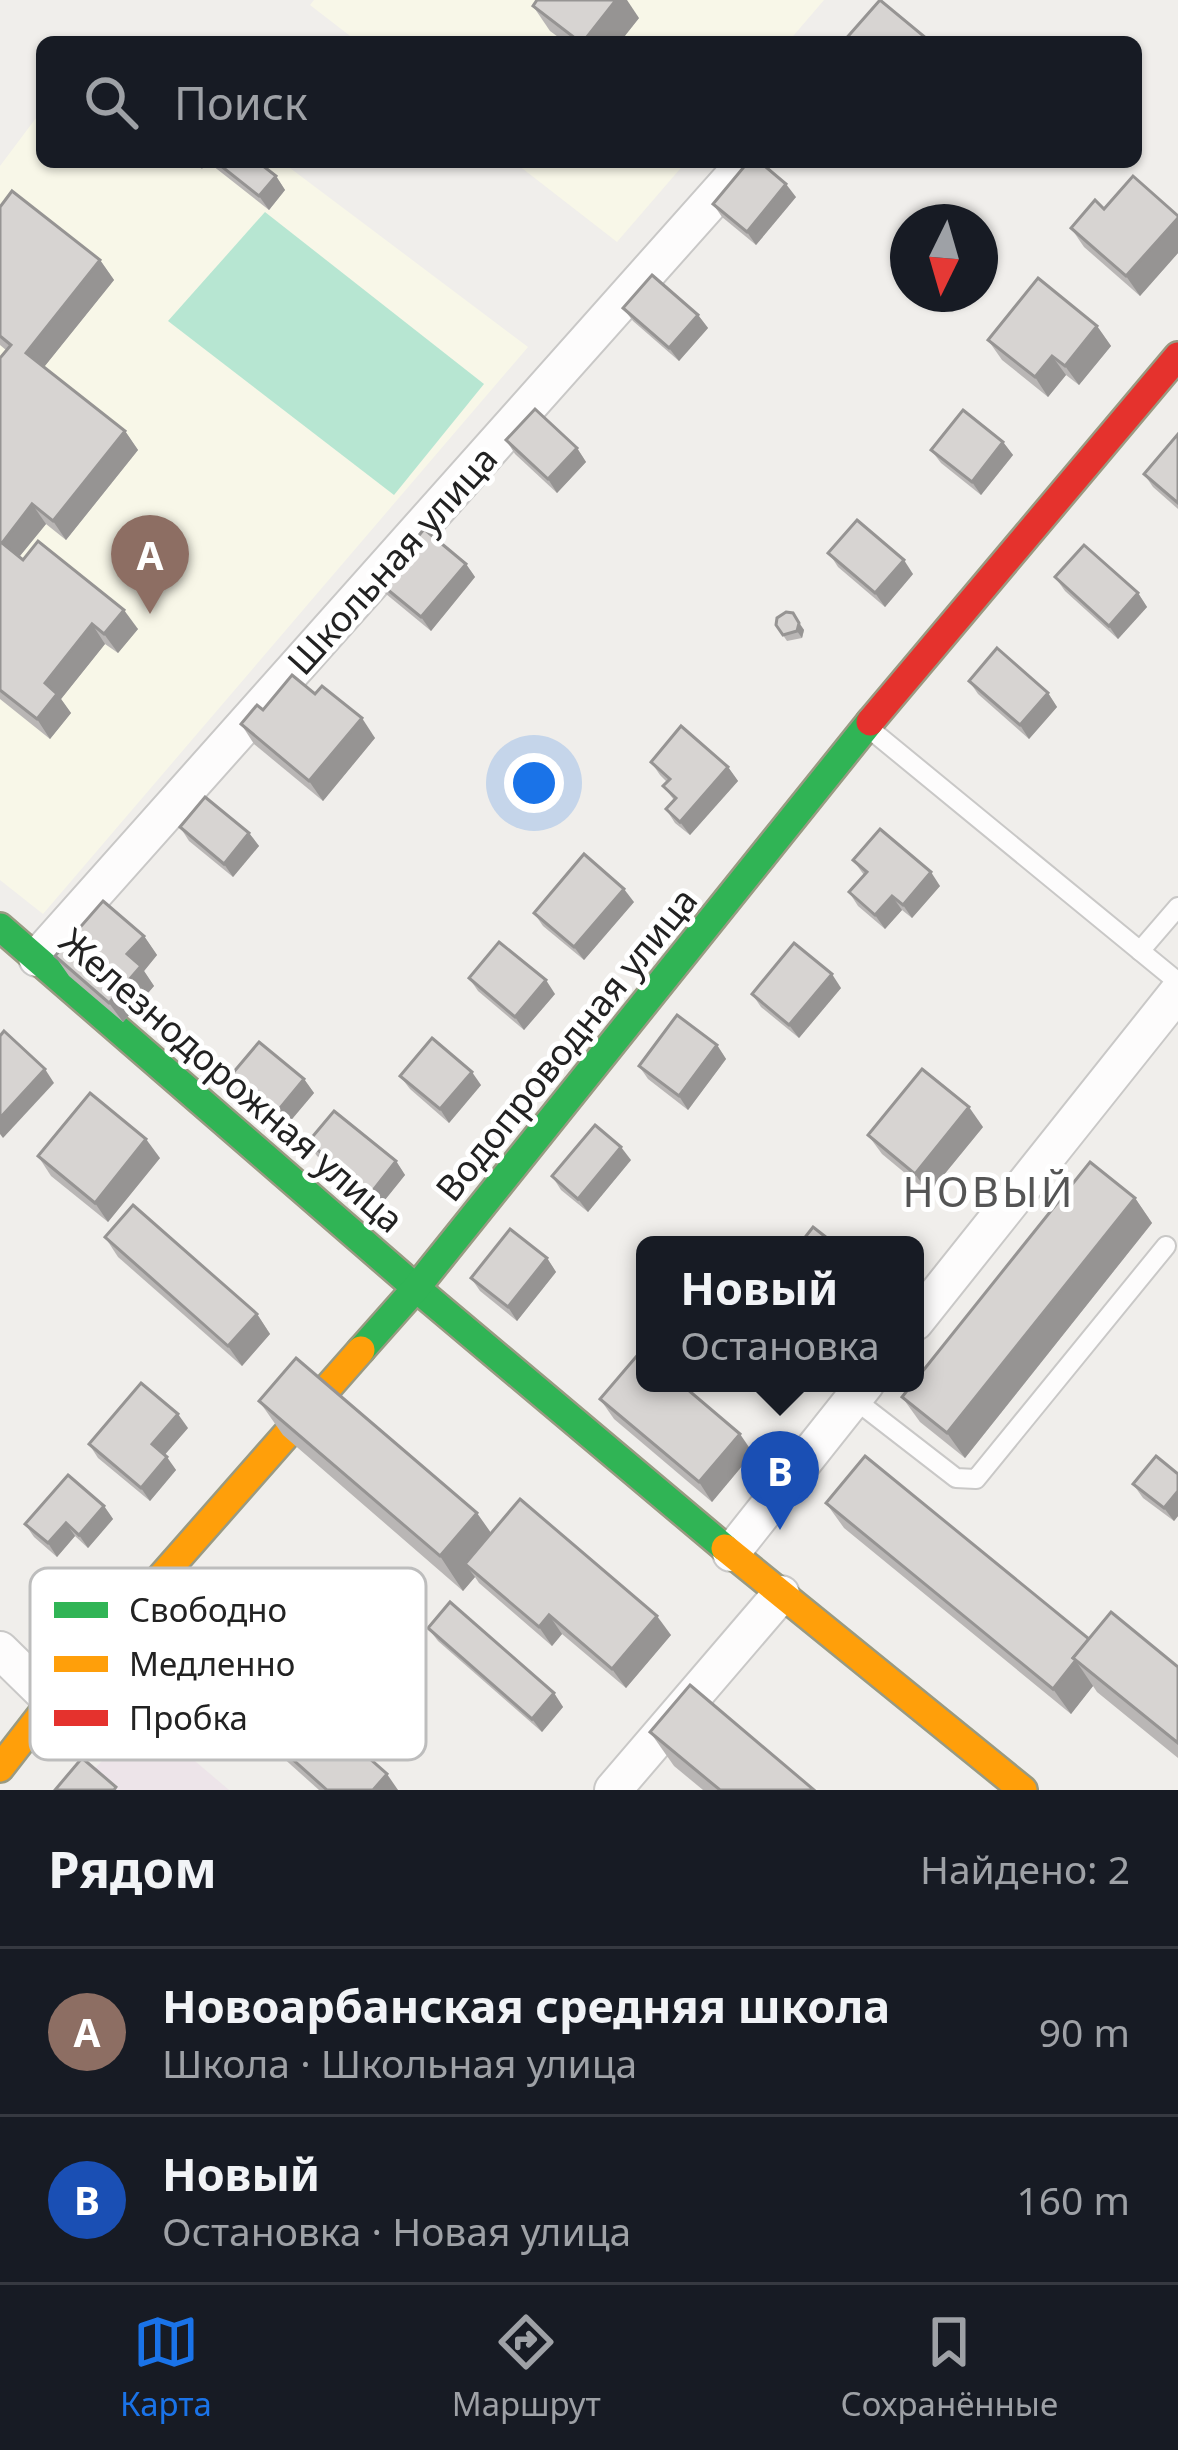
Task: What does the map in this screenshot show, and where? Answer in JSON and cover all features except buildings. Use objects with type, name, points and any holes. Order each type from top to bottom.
[{"type":"street","name":"Школьная улица","points":[[37,958],[741,168]]},
{"type":"street","name":"Водопроводная улица","points":[[169,1568],[416,1288],[867,727],[1178,356]]},
{"type":"street","name":"Железнодорожная улица","points":[[0,927],[730,1553],[1023,1790]]},
{"type":"street","points":[[924,1311],[1178,992]]},
{"type":"street","points":[[730,1553],[859,1392]]},
{"type":"street","points":[[628,1785],[781,1594]]},
{"type":"street","points":[[0,1650],[30,1679]]},
{"type":"street","name":"Водопроводная улица","points":[[0,1768],[30,1729]]},
{"type":"lane","points":[[867,727],[1178,982]]},
{"type":"lane","points":[[1140,951],[1178,907]]},
{"type":"lane","points":[[861,1392],[956,1478],[976,1479],[1166,1246]]},
{"type":"shaded area","points":[[314,0],[824,0],[793,36],[350,36],[310,5]]},
{"type":"shaded area","points":[[36,118],[36,168],[290,168],[528,347],[43,914],[0,880],[0,166]]},
{"type":"shaded area","points":[[522,168],[681,168],[617,242]]},
{"type":"shaded area","points":[[103,1760],[194,1760],[229,1790],[75,1790]]},
{"type":"green space","points":[[265,212],[484,384],[394,495],[168,321]]},
{"type":"traffic: fast","points":[[361,1350],[416,1288],[870,722]]},
{"type":"traffic: fast","points":[[0,927],[725,1548]]},
{"type":"traffic: slow","points":[[169,1568],[361,1350]]},
{"type":"traffic: slow","points":[[725,1548],[1023,1790]]},
{"type":"traffic: slow","points":[[0,1768],[30,1729]]},
{"type":"traffic: jam","points":[[870,722],[1178,356]]},
{"type":"place","name":"Новоарбанская средняя школа","points":[[150,614]]},
{"type":"place","name":"Новый","points":[[780,1530]]},
{"type":"district","name":"НОВЫЙ","points":[[989,1190]]}]
